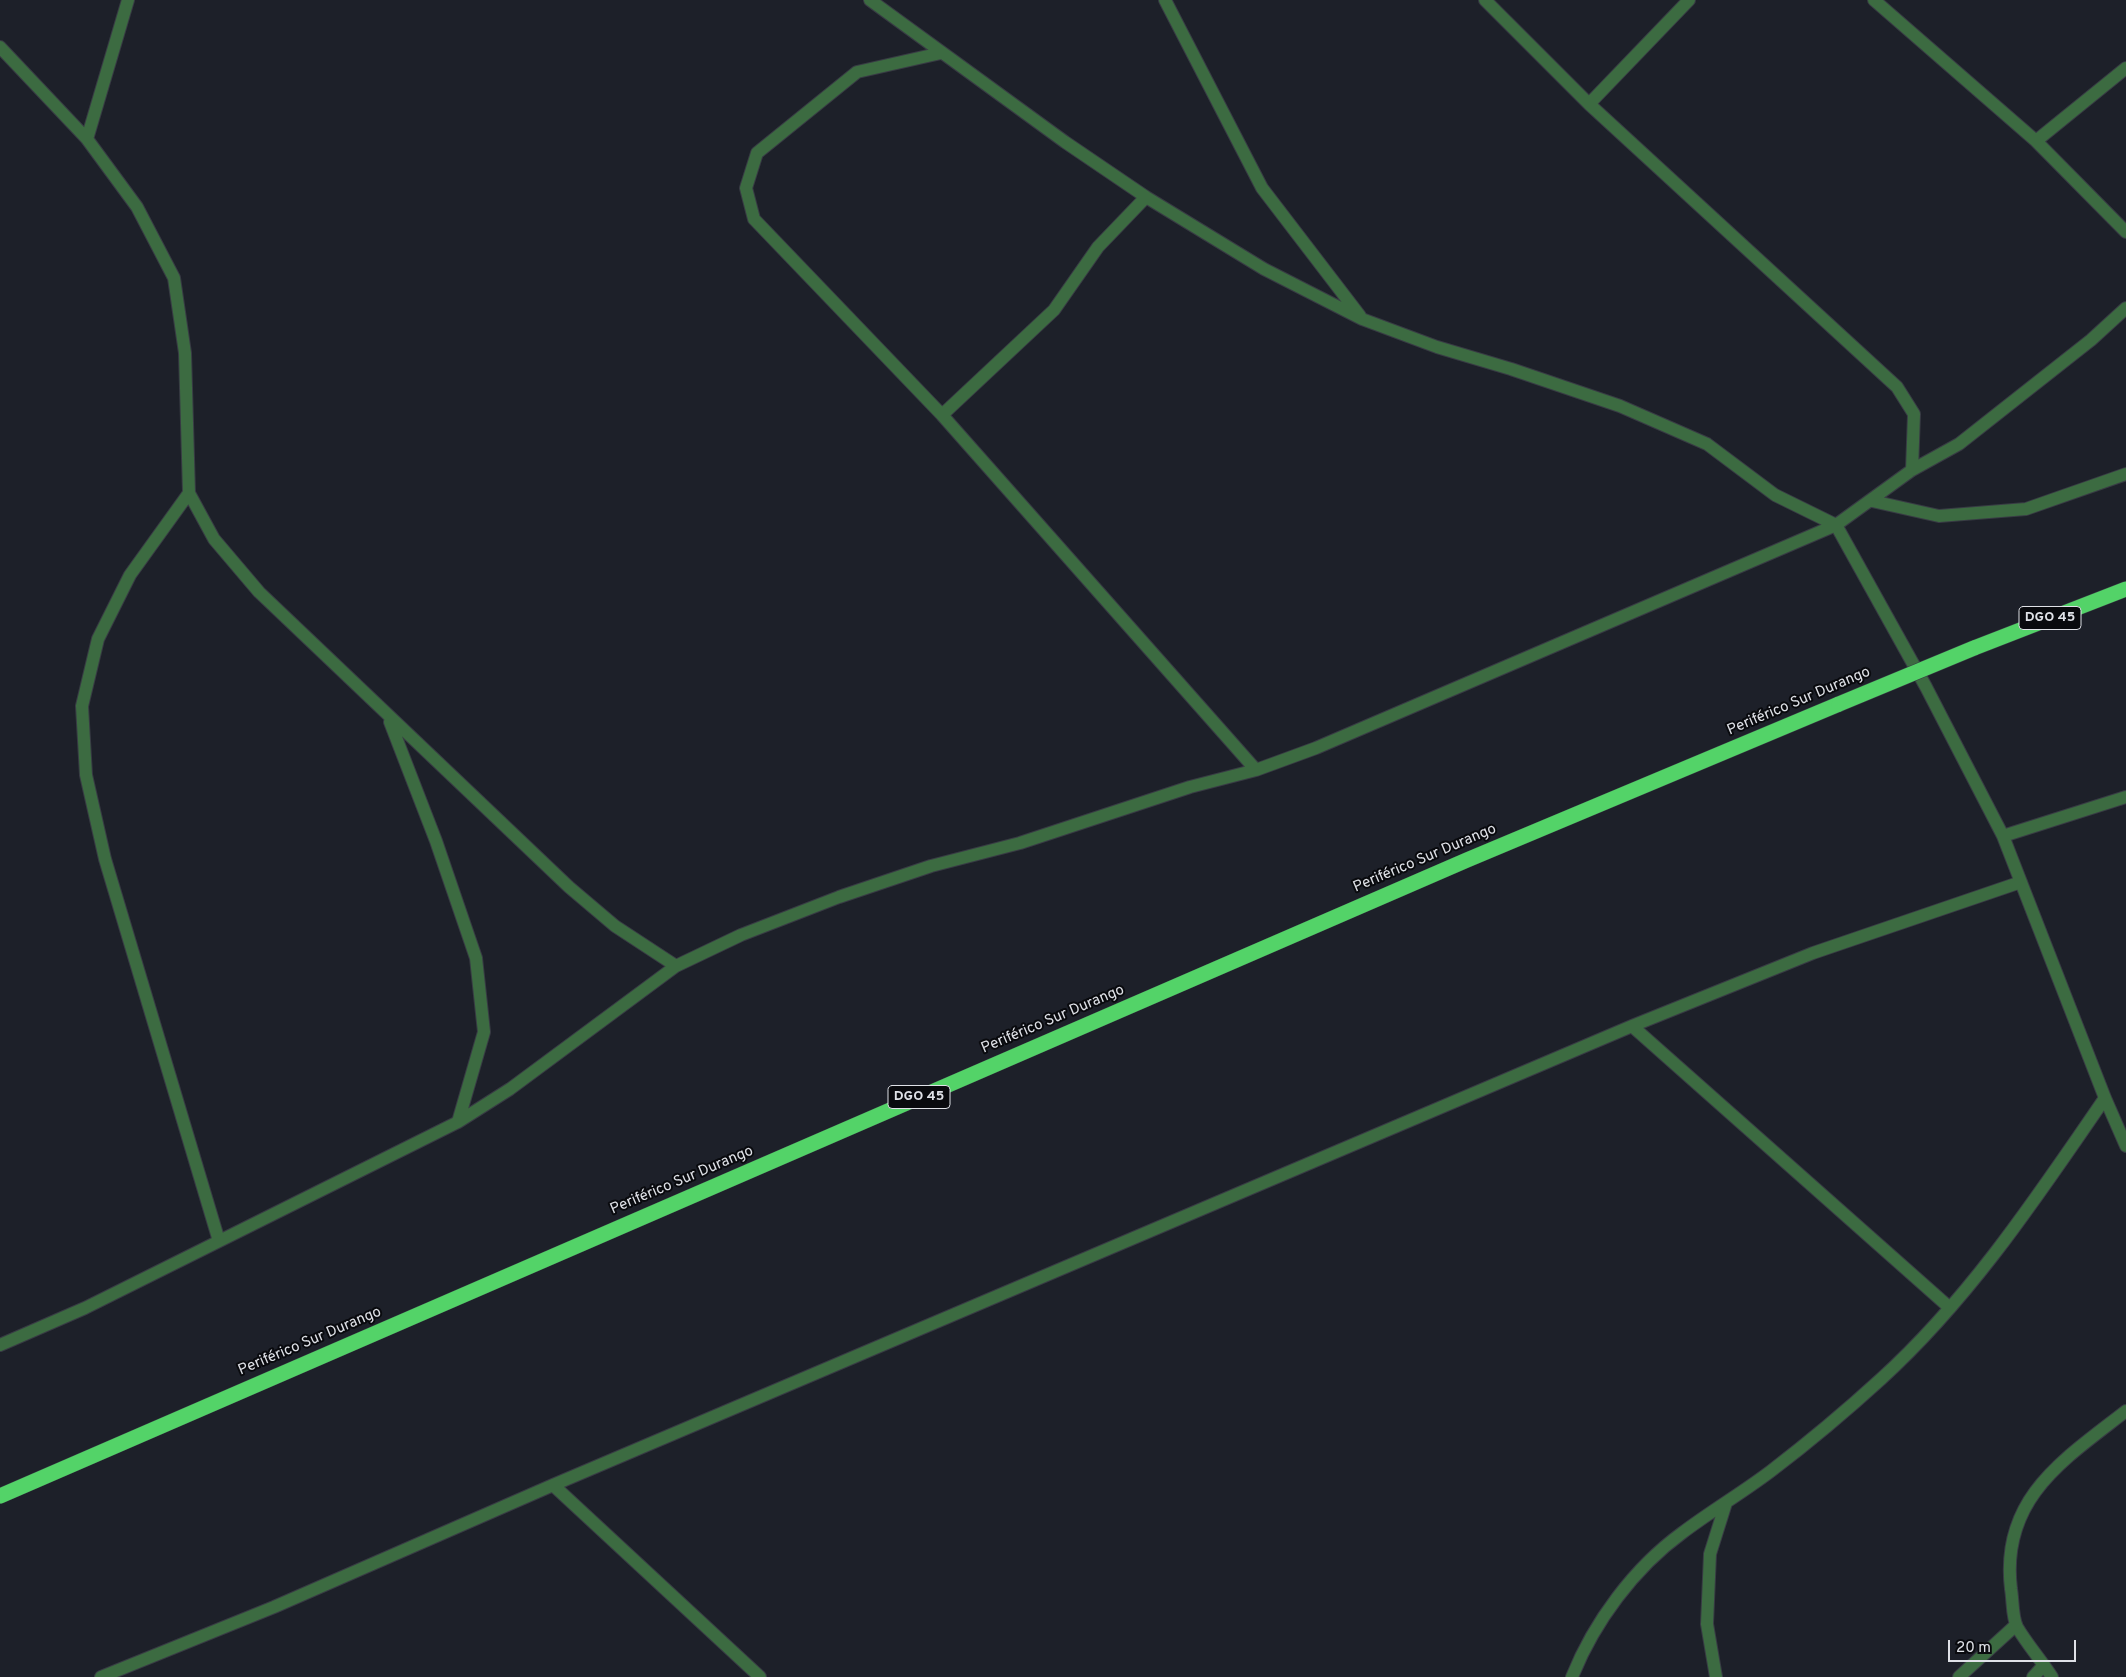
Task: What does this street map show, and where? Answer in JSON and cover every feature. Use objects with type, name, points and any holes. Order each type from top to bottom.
[{"type":"highway","name":"Periférico Sur Durango","points":[[0,1496],[1467,860],[1974,648],[2126,589]]},
{"type":"street","points":[[87,139],[128,0]]},
{"type":"street","points":[[870,0],[941,53],[1146,197],[1264,269],[1362,319],[1436,347],[1620,406],[1708,444],[1775,494],[1836,525],[1926,687],[2003,836],[2105,1098],[2126,1146]]},
{"type":"street","points":[[1165,0],[1262,188],[1362,319]]},
{"type":"street","points":[[1484,0],[1589,104],[1896,387],[1914,414],[1912,470]]},
{"type":"street","points":[[1589,104],[1689,0]]},
{"type":"street","points":[[1874,0],[2036,141],[2126,232]]},
{"type":"street","points":[[0,47],[87,139],[137,207],[174,278],[184,352],[189,493],[214,539],[259,592],[388,717],[577,894],[614,926],[676,966]]},
{"type":"street","points":[[941,53],[857,72],[757,153],[746,188],[754,219],[942,415],[1256,770]]},
{"type":"street","points":[[2036,141],[2126,68]]},
{"type":"street","points":[[942,415],[1054,310],[1098,247],[1146,197]]},
{"type":"street","points":[[0,1345],[85,1308],[458,1122],[518,1083],[676,966],[741,935],[839,897],[932,866],[1020,843],[1190,787],[1256,770],[1316,748],[1836,525],[1872,501],[1912,470],[1959,444],[2091,340],[2126,308]]},
{"type":"street","points":[[1872,501],[1939,516],[2026,509],[2126,474]]},
{"type":"street","points":[[189,493],[130,575],[98,639],[82,706],[86,774],[105,859],[219,1241]]},
{"type":"street","points":[[388,717],[436,841],[476,958],[484,1032],[458,1122]]},
{"type":"street","points":[[2003,836],[2126,797]]},
{"type":"street","points":[[101,1677],[274,1608],[553,1485],[1632,1026],[1813,953],[2021,882]]},
{"type":"street","points":[[1632,1026],[1950,1308]]},
{"type":"street","points":[[1572,1677],[1609,1610],[1637,1573],[1681,1533],[1726,1503],[1815,1437],[1883,1378],[1950,1308],[2018,1225],[2105,1098]]},
{"type":"street","points":[[2052,1677],[2016,1625],[2009,1574],[2013,1533],[2025,1504],[2050,1472],[2126,1411]]},
{"type":"street","points":[[553,1485],[760,1677]]},
{"type":"street","points":[[1716,1677],[1706,1624],[1710,1554],[1726,1503]]},
{"type":"street","points":[[1959,1677],[2016,1625]]},
{"type":"street","points":[[2033,1677],[2044,1665]]}]
